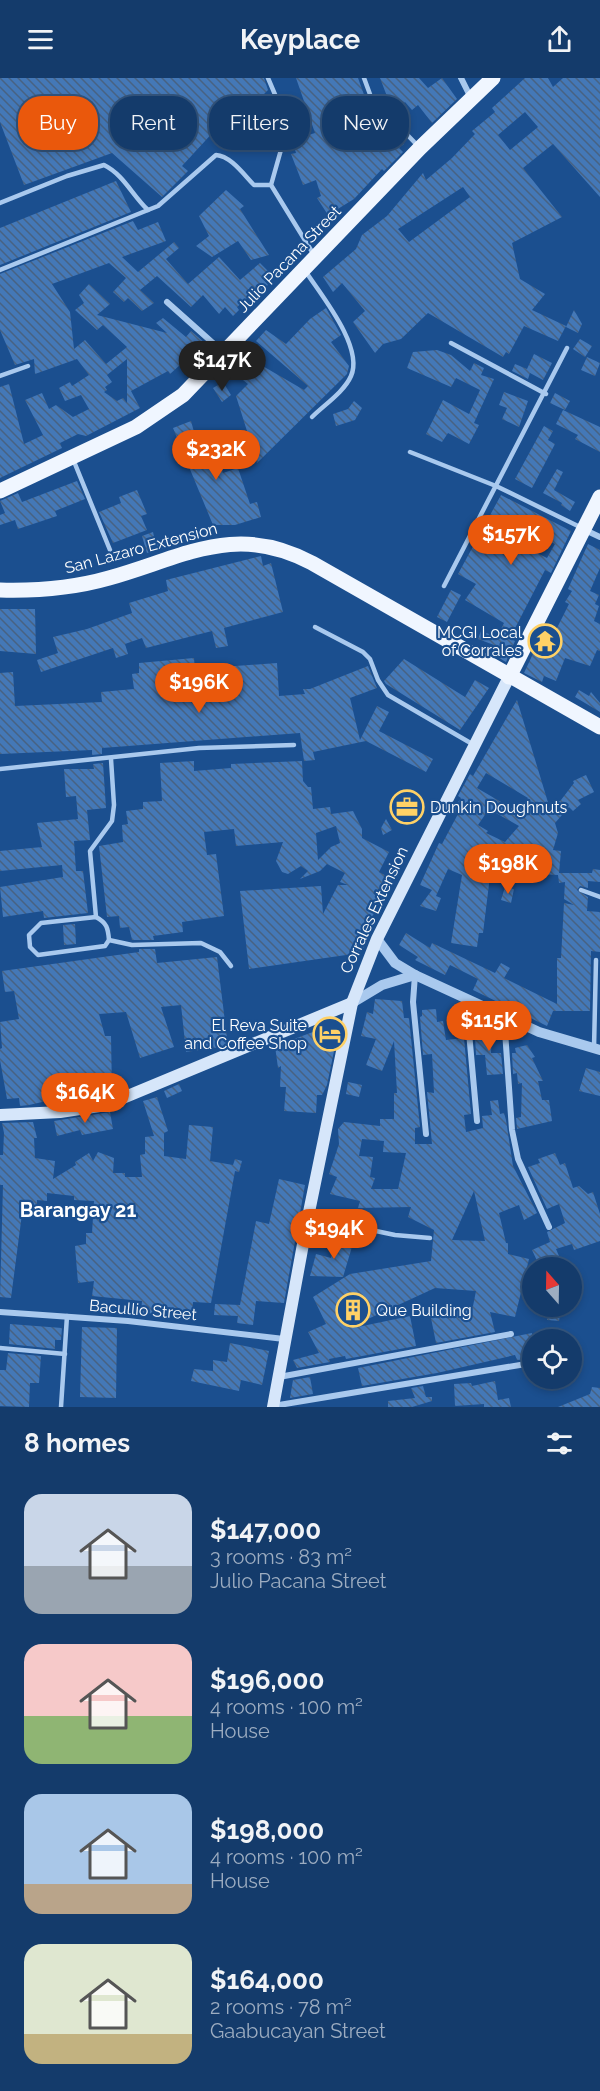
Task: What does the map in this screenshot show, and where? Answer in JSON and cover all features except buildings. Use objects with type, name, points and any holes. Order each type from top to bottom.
[{"type":"main road","name":"Julio Pacana Street","points":[[0,491],[136,427],[168,407],[224,353],[420,148],[493,78]]},
{"type":"main road","name":"Corrales Extension","points":[[273,1406],[284,1339],[352,1003],[377,939],[600,497]]},
{"type":"main road","name":"San Lazaro Extension","points":[[0,590],[35,590],[82,584],[227,544],[255,543],[297,555],[600,727]]},
{"type":"main road","points":[[0,1115],[60,1112],[105,1105],[352,1003]]},
{"type":"street","points":[[461,78],[471,98]]},
{"type":"street","points":[[167,302],[224,353]]},
{"type":"street","points":[[583,529],[600,537]]},
{"type":"street","points":[[377,939],[395,963],[415,975],[539,1032],[597,1049]]},
{"type":"street","points":[[352,1003],[382,985],[415,975]]},
{"type":"street","points":[[415,975],[413,1002],[426,1134]]},
{"type":"street","points":[[466,999],[477,1121]]},
{"type":"street","points":[[504,1017],[512,1130],[518,1159],[549,1227]]},
{"type":"street","name":"Bacullio Street","points":[[0,1312],[67,1316],[284,1339]]},
{"type":"street","points":[[278,1377],[511,1334]]},
{"type":"street","points":[[273,1406],[522,1365]]},
{"type":"lane","points":[[268,78],[288,125],[271,185],[316,257]]},
{"type":"lane","points":[[364,78],[371,96],[420,148]]},
{"type":"lane","points":[[0,270],[158,206],[216,155],[222,155],[236,166],[254,185],[271,185]]},
{"type":"lane","points":[[0,203],[67,176],[104,165],[117,172],[148,210]]},
{"type":"lane","points":[[304,269],[348,334],[352,366],[352,374],[347,383],[312,417]]},
{"type":"lane","points":[[451,343],[546,394]]},
{"type":"lane","points":[[444,586],[546,394],[567,348]]},
{"type":"lane","points":[[0,376],[28,366]]},
{"type":"lane","points":[[410,453],[496,486],[583,529]]},
{"type":"lane","points":[[72,456],[110,550]]},
{"type":"lane","points":[[315,627],[363,652],[370,659],[378,680],[388,695],[474,746]]},
{"type":"lane","points":[[0,769],[199,748],[294,745]]},
{"type":"lane","points":[[96,917],[90,851],[111,821],[114,805],[111,759]]},
{"type":"lane","points":[[581,890],[600,897]]},
{"type":"lane","points":[[96,917],[105,922],[110,940],[105,946],[38,955],[30,947],[29,935],[41,923],[96,917]]},
{"type":"lane","points":[[110,940],[132,945],[201,943],[220,952],[231,966]]},
{"type":"lane","points":[[596,960],[597,1049]]},
{"type":"lane","points":[[308,1217],[395,1235],[430,1239]]},
{"type":"lane","points":[[61,1407],[67,1316]]},
{"type":"lane","points":[[0,1348],[64,1354]]},
{"type":"place","name":"MCGI Local of Corrales","points":[[545,641]]},
{"type":"place","name":"Dunkin Doughnuts","points":[[407,807]]},
{"type":"place","name":"El Reva Suite and Coffee Shop","points":[[330,1034]]},
{"type":"place","name":"Que Building","points":[[353,1310]]},
{"type":"district","name":"Barangay 21","points":[[78,1210]]}]
